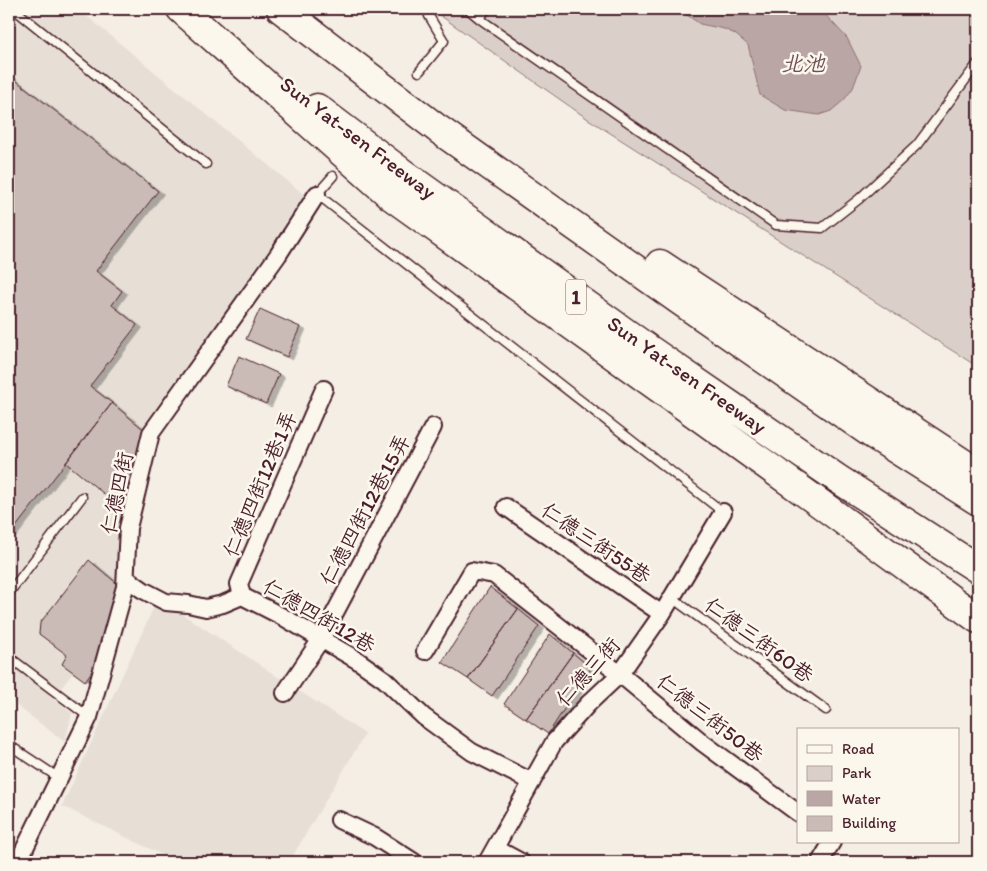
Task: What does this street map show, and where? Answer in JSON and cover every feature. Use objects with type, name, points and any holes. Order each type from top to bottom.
[{"type":"highway","points":[[181,9],[391,196],[810,496],[978,619]]},
{"type":"highway","name":"Sun Yat-sen Freeway","points":[[186,9],[404,174],[647,348],[838,479],[978,569]]},
{"type":"highway","points":[[281,9],[438,129],[872,434],[978,501]]},
{"type":"highway","points":[[438,129],[563,197],[695,288],[978,473]]},
{"type":"street","name":"仁德四街","points":[[18,862],[89,717],[125,587],[128,528],[151,433],[278,254],[318,194]]},
{"type":"street","name":"仁德四街12巷1弄","points":[[242,596],[239,584],[324,389]]},
{"type":"street","name":"仁德四街12巷15弄","points":[[285,693],[321,639],[433,427]]},
{"type":"street","name":"仁德三街55巷","points":[[506,507],[662,614]]},
{"type":"street","name":"仁德三街","points":[[487,862],[554,742],[589,703],[620,674],[662,614],[723,512]]},
{"type":"street","name":"仁德三街50巷","points":[[425,652],[472,571],[494,575],[620,674],[703,743],[797,812]]},
{"type":"street","name":"仁德四街12巷","points":[[126,578],[143,590],[166,602],[206,608],[223,604],[242,596],[285,618],[357,660],[377,674],[424,718],[472,752],[532,782]]},
{"type":"street","points":[[339,820],[375,837],[414,862]]},
{"type":"street","points":[[820,862],[831,844]]},
{"type":"street","points":[[495,848],[521,862]]},
{"type":"lane","points":[[14,9],[206,164]]},
{"type":"lane","points":[[419,72],[444,41],[429,16],[429,9]]},
{"type":"lane","points":[[468,9],[776,225],[822,228],[859,199],[917,145],[978,63]]},
{"type":"lane","points":[[480,19],[486,9]]},
{"type":"lane","points":[[333,176],[318,194],[723,512]]},
{"type":"lane","points":[[9,593],[82,497]]},
{"type":"lane","name":"仁德三街60巷","points":[[672,598],[826,710]]},
{"type":"lane","points":[[9,657],[89,717]]},
{"type":"lane","points":[[9,745],[59,778]]},
{"type":"shaded area","points":[[9,9],[78,9],[307,197],[144,429],[148,433],[120,586],[95,667],[85,681],[73,673],[53,698],[72,713],[65,742],[9,700]]},
{"type":"shaded area","points":[[158,598],[365,734],[289,862],[174,862],[62,806]]},
{"type":"green space","points":[[431,9],[978,9],[978,367],[585,117]]},
{"type":"water","name":"北池","points":[[678,9],[820,9],[847,38],[861,66],[853,88],[844,100],[831,111],[819,115],[785,110],[760,95],[748,45],[735,34],[724,29],[700,24]]},
{"type":"building","points":[[9,75],[158,191],[96,271],[122,291],[112,305],[137,325],[90,386],[112,403],[9,536]]},
{"type":"building","points":[[260,309],[300,327],[287,357],[246,339]]},
{"type":"building","points":[[239,356],[279,374],[266,404],[226,386]]},
{"type":"building","points":[[112,403],[148,433],[125,511],[66,463]]},
{"type":"building","points":[[89,560],[120,586],[95,667],[85,681],[62,664],[67,655],[39,634],[40,623]]},
{"type":"building","points":[[490,587],[518,609],[468,679],[442,662]]},
{"type":"building","points":[[518,609],[539,626],[492,696],[468,679]]},
{"type":"building","points":[[550,634],[573,653],[526,719],[504,704]]},
{"type":"building","points":[[573,653],[591,668],[548,734],[526,719]]}]
